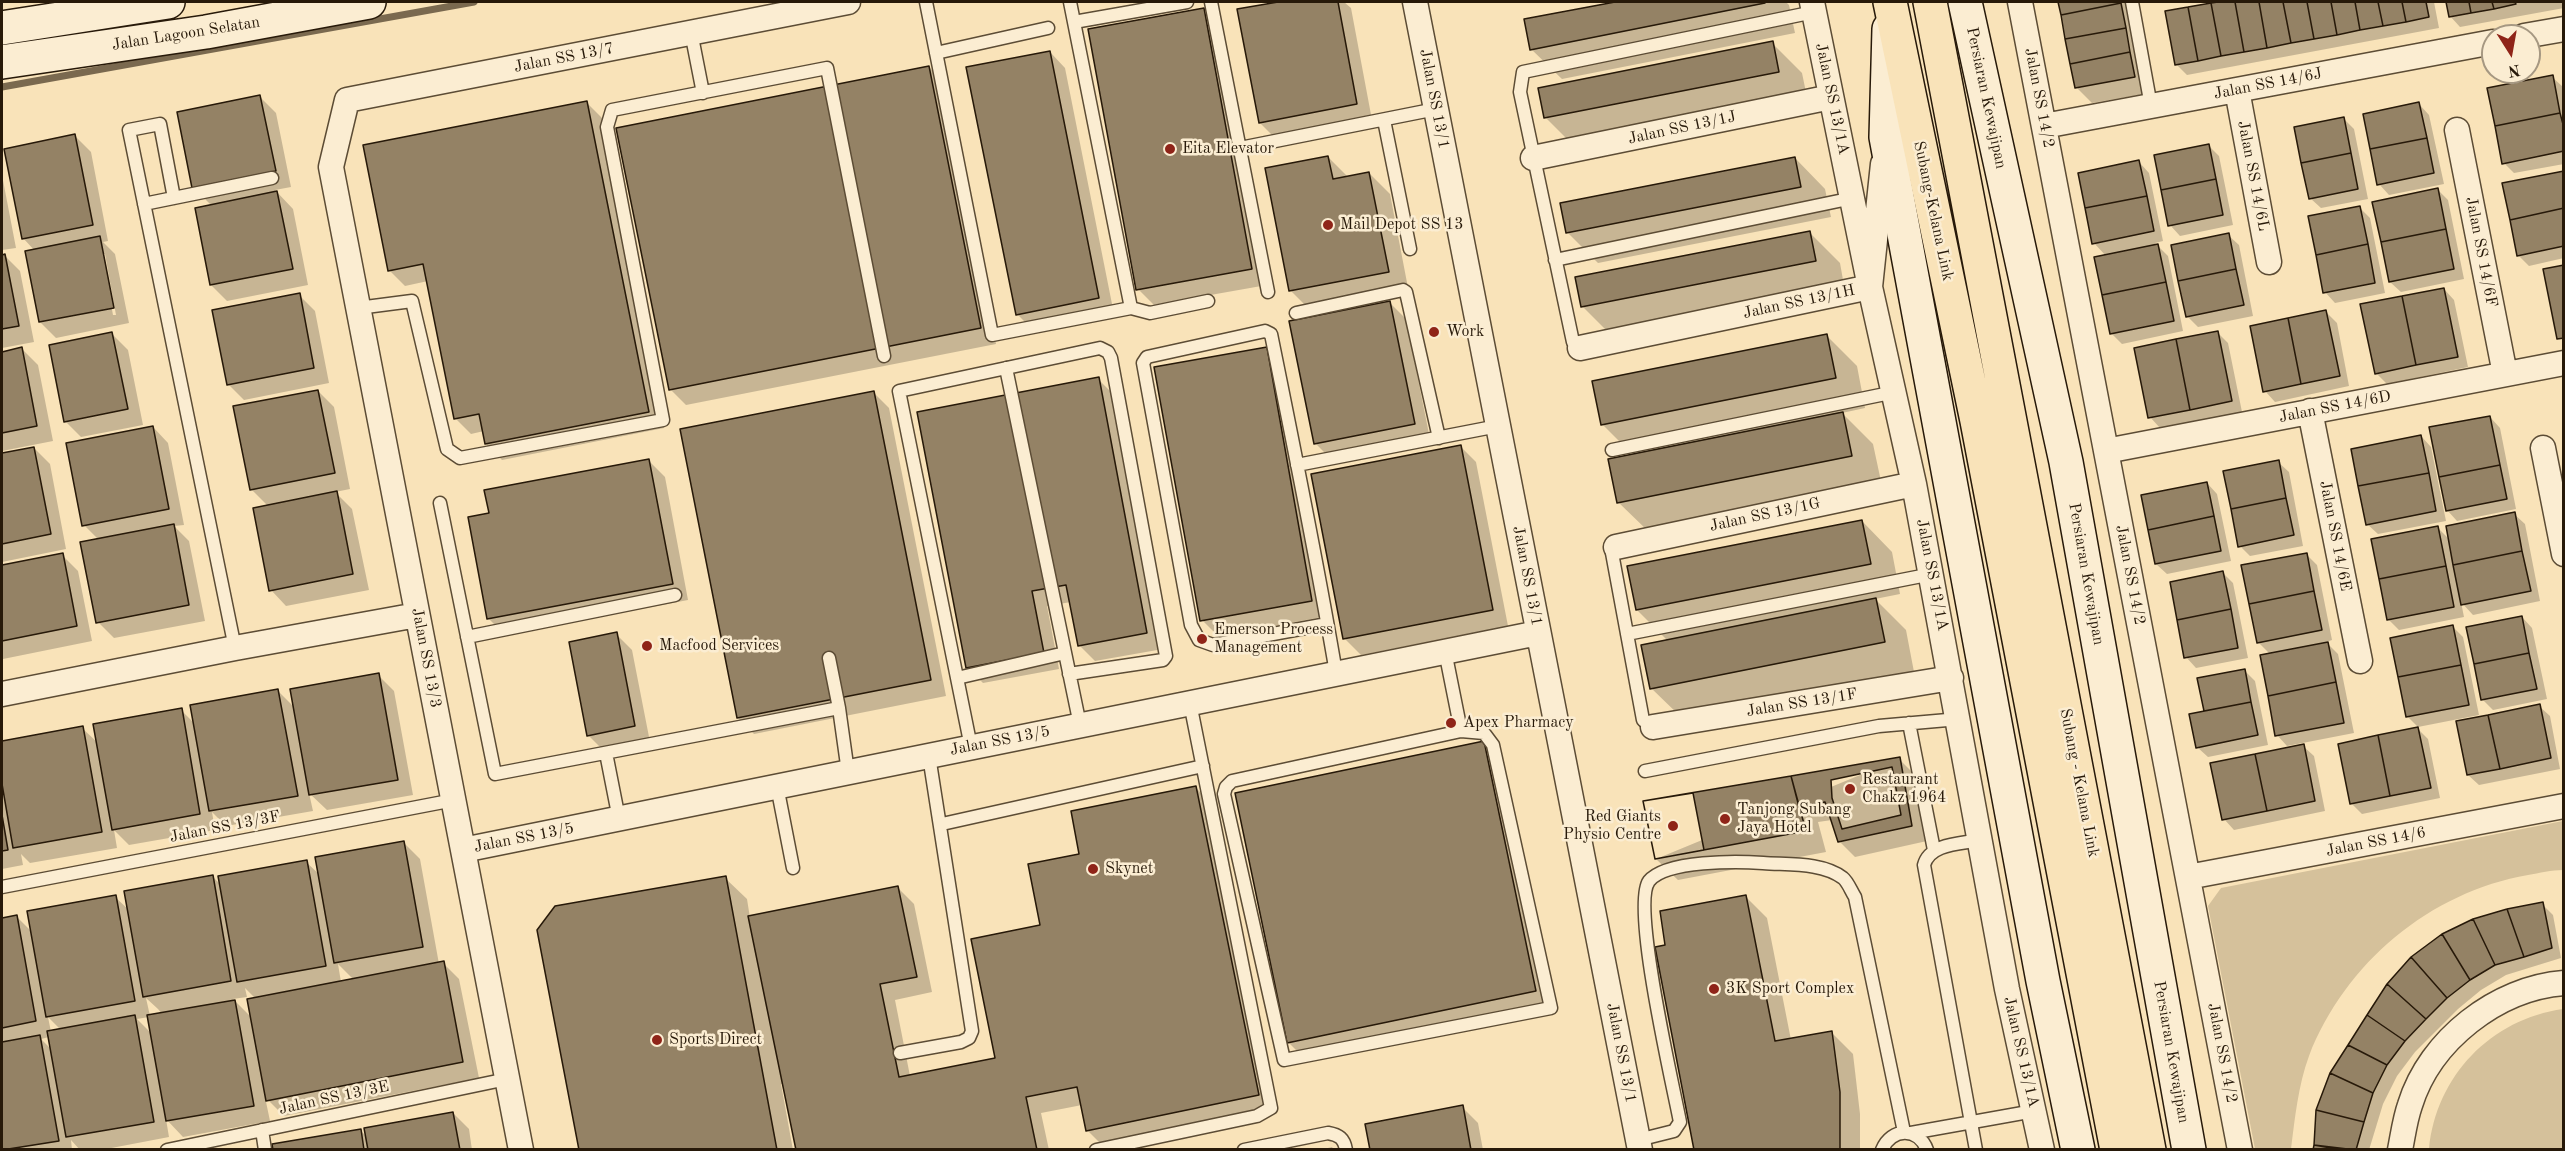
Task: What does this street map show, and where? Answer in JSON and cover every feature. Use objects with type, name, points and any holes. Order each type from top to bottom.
[{"type":"main road","points":[[2,28],[98,7],[168,2]]},
{"type":"main road","name":"Jalan Lagoon Selatan","points":[[2,62],[206,32],[326,6],[369,2]]},
{"type":"main road","points":[[1890,2],[1886,137],[2043,981],[2078,1149]]},
{"type":"main road","name":"Subang-Kelana Link","points":[[1890,2],[1977,421]]},
{"type":"main road","name":"Subang - Kelana Link","points":[[1930,2],[2149,1149]]},
{"type":"main road","name":"Persiaran Kewajipan","points":[[1965,2],[2066,462],[2189,1149]]},
{"type":"main road","name":"Subang - Kelana Link","points":[[1977,421],[2117,1149]]},
{"type":"main road","points":[[2069,1104],[2085,1149]]},
{"type":"street","name":"Jalan SS 13/7","points":[[331,167],[347,100],[848,2]]},
{"type":"street","name":"Jalan SS 13/1","points":[[1416,2],[1639,1145]]},
{"type":"street","name":"Jalan SS 14/2","points":[[2020,2],[2240,1149]]},
{"type":"street","name":"Jalan SS 13/1A","points":[[1813,7],[1870,287],[1914,484],[2007,989],[2042,1149]]},
{"type":"street","points":[[2541,33],[2564,29]]},
{"type":"street","name":"Jalan SS 14/6J","points":[[2044,126],[2481,44]]},
{"type":"street","name":"Jalan SS 14/6L","points":[[2237,90],[2269,262]]},
{"type":"street","name":"Jalan SS 13/1J","points":[[1533,158],[1831,98]]},
{"type":"street","name":"Jalan SS 14/6F","points":[[2457,130],[2505,374]]},
{"type":"street","name":"Jalan SS 13/1H","points":[[1580,348],[1870,287],[1886,137]]},
{"type":"street","name":"Jalan SS 13/3","points":[[331,167],[521,1149]]},
{"type":"street","name":"Jalan SS 14/6D","points":[[2106,451],[2564,363]]},
{"type":"street","name":"Jalan SS 14/6E","points":[[2310,411],[2360,661]]},
{"type":"street","points":[[2543,448],[2564,554]]},
{"type":"street","name":"Jalan SS 13/1G","points":[[1616,547],[1914,484]]},
{"type":"street","points":[[2,694],[417,615]]},
{"type":"street","name":"Jalan SS 13/5","points":[[463,850],[1538,633]]},
{"type":"street","name":"Jalan SS 13/1F","points":[[1653,727],[1951,678]]},
{"type":"street","name":"Jalan SS 14/6","points":[[2188,878],[2564,806]]},
{"type":"street","points":[[2400,1149],[2410,1103],[2431,1061],[2463,1026],[2502,1000],[2547,984],[2564,983]]},
{"type":"lane","points":[[926,2],[992,335],[1131,308],[1150,313],[1208,301]]},
{"type":"lane","points":[[1070,2],[1131,308]]},
{"type":"lane","points":[[1074,22],[1187,2]]},
{"type":"lane","points":[[1211,2],[1268,292]]},
{"type":"lane","points":[[2132,2],[2151,105]]},
{"type":"lane","points":[[1580,348],[1573,342],[1533,158],[1520,92],[1523,72],[1813,7]]},
{"type":"lane","points":[[936,53],[1048,28]]},
{"type":"lane","points":[[691,33],[703,93]]},
{"type":"lane","points":[[358,308],[412,301],[447,449],[460,458],[663,420],[608,127],[612,110],[827,68],[884,356]]},
{"type":"lane","points":[[1240,148],[1436,110]]},
{"type":"lane","points":[[1384,120],[1410,249]]},
{"type":"lane","points":[[174,198],[159,124],[129,130],[235,648]]},
{"type":"lane","points":[[144,204],[272,178]]},
{"type":"lane","points":[[1556,260],[1853,198]]},
{"type":"lane","points":[[1296,313],[1403,290],[1406,292],[1439,438]]},
{"type":"lane","points":[[1328,624],[1213,645],[1199,640],[1191,625],[1143,363],[1147,357],[1266,331],[1271,334],[1328,624],[1336,673]]},
{"type":"lane","points":[[971,747],[899,391],[1100,348],[1108,352],[1111,358],[1166,656],[1163,660],[1069,674]]},
{"type":"lane","points":[[1006,368],[1080,725]]},
{"type":"lane","points":[[1612,450],[1895,392]]},
{"type":"lane","points":[[1297,465],[1498,426]]},
{"type":"lane","points":[[440,502],[495,774],[839,708]]},
{"type":"lane","points":[[1616,547],[1612,553],[1643,720],[1653,727]]},
{"type":"lane","points":[[1627,634],[1932,574]]},
{"type":"lane","points":[[467,637],[675,595]]},
{"type":"lane","points":[[1445,651],[1461,731]]},
{"type":"lane","points":[[957,678],[1065,653]]},
{"type":"lane","points":[[829,658],[848,772]]},
{"type":"lane","points":[[1096,1149],[1257,1116],[1271,1108],[1190,703]]},
{"type":"lane","points":[[1645,771],[1879,726],[1959,719]]},
{"type":"lane","points":[[1909,723],[1934,850]]},
{"type":"lane","points":[[1461,731],[1484,733],[1494,745],[1551,1008],[1284,1060],[1224,794],[1226,787],[1232,781],[1461,731]]},
{"type":"lane","points":[[606,753],[619,819]]},
{"type":"lane","points":[[900,1053],[961,1042],[969,1038],[972,1031],[942,824],[929,756]]},
{"type":"lane","points":[[942,824],[1203,766]]},
{"type":"lane","points":[[777,786],[793,868]]},
{"type":"lane","name":"Jalan SS 13/3F","points":[[2,887],[454,800]]},
{"type":"lane","points":[[1976,1149],[1924,865],[1926,857],[1934,850],[1980,840]]},
{"type":"lane","points":[[1639,1145],[1674,1131],[1680,1122],[1646,942],[1644,891],[1650,880],[1661,873],[1693,864],[1748,862],[1823,868],[1844,879],[1855,897],[1907,1132],[1923,1141],[1927,1149]]},
{"type":"lane","name":"Jalan SS 13/3E","points":[[167,1149],[507,1079]]},
{"type":"lane","points":[[1882,1149],[1889,1138],[1907,1132],[2034,1111]]},
{"type":"lane","points":[[262,1130],[266,1149]]},
{"type":"lane","points":[[1244,1149],[1328,1133],[1339,1135],[1346,1149]]},
{"type":"shaded area","points":[[2563,821],[2563,870],[2528,875],[2492,884],[2458,897],[2425,915],[2395,937],[2368,962],[2345,991],[2325,1022],[2309,1056],[2300,1090],[2291,1149],[2255,1149],[2208,906],[2221,888]]},
{"type":"shaded area","points":[[2563,1009],[2563,1149],[2429,1149],[2434,1122],[2443,1098],[2455,1075],[2472,1055],[2491,1038],[2513,1025],[2537,1015]]},
{"type":"building","points":[[1278,2],[1338,2],[1357,104],[1259,123],[1237,9]]},
{"type":"building","points":[[1615,2],[1765,3],[1530,50],[1524,19]]},
{"type":"building","points":[[2058,2],[2121,2],[2121,3],[2061,15]]},
{"type":"building","points":[[2235,2],[2244,52],[2221,56],[2211,3]]},
{"type":"building","points":[[2235,2],[2259,2],[2267,48],[2244,52]]},
{"type":"building","points":[[2259,2],[2283,2],[2291,43],[2267,48]]},
{"type":"building","points":[[2283,2],[2307,2],[2314,39],[2291,43]]},
{"type":"building","points":[[2307,2],[2331,2],[2337,35],[2314,39]]},
{"type":"building","points":[[2331,2],[2355,2],[2360,30],[2337,35]]},
{"type":"building","points":[[2355,2],[2378,2],[2383,26],[2360,30]]},
{"type":"building","points":[[2378,2],[2402,2],[2406,22],[2383,26]]},
{"type":"building","points":[[2402,2],[2426,2],[2429,17],[2406,22]]},
{"type":"building","points":[[2446,2],[2469,2],[2471,13],[2449,17]]},
{"type":"building","points":[[2469,2],[2492,2],[2494,9],[2471,13]]},
{"type":"building","points":[[2492,2],[2515,2],[2516,4],[2494,9]]},
{"type":"building","points":[[2121,3],[2126,28],[2065,39],[2061,15]]},
{"type":"building","points":[[2211,3],[2221,56],[2198,61],[2188,7]]},
{"type":"building","points":[[2188,7],[2198,61],[2175,65],[2165,11]]},
{"type":"building","name":"Eita Elevator","points":[[1204,8],[1252,269],[1136,290],[1088,29]]},
{"type":"building","points":[[2126,28],[2130,52],[2070,64],[2065,39]]},
{"type":"building","points":[[1773,41],[1779,72],[1544,118],[1538,88]]},
{"type":"building","points":[[1050,51],[1099,298],[1016,315],[966,67]]},
{"type":"building","points":[[2130,52],[2135,77],[2075,88],[2070,64]]},
{"type":"building","points":[[929,66],[981,328],[669,390],[616,128]]},
{"type":"building","points":[[2553,75],[2560,113],[2495,126],[2487,88],[2507,84],[2541,84],[2541,77]]},
{"type":"building","points":[[260,95],[276,171],[192,188],[177,112]]},
{"type":"building","points":[[587,101],[649,412],[485,444],[479,414],[454,419],[423,264],[388,271],[363,145]]},
{"type":"building","points":[[2419,102],[2427,138],[2370,149],[2363,114]]},
{"type":"building","points":[[2560,113],[2564,128],[2564,151],[2502,164],[2495,126]]},
{"type":"building","points":[[2344,117],[2351,153],[2301,163],[2294,127]]},
{"type":"building","points":[[75,134],[93,225],[22,239],[4,149]]},
{"type":"building","points":[[2427,138],[2434,173],[2377,185],[2370,149]]},
{"type":"building","points":[[2209,144],[2216,179],[2161,190],[2154,155]]},
{"type":"building","points":[[2351,153],[2358,189],[2309,199],[2301,163]]},
{"type":"building","name":"Mail Depot SS 13","points":[[1328,156],[1333,179],[1369,172],[1389,272],[1289,291],[1265,168]]},
{"type":"building","points":[[1795,157],[1801,187],[1566,233],[1560,203]]},
{"type":"building","points":[[2139,160],[2147,196],[2085,208],[2078,173]]},
{"type":"building","points":[[2564,171],[2564,208],[2510,220],[2502,183]]},
{"type":"building","points":[[2216,179],[2223,215],[2168,226],[2161,190]]},
{"type":"building","points":[[2438,188],[2446,229],[2381,242],[2372,202]]},
{"type":"building","points":[[277,191],[293,269],[210,285],[195,208]]},
{"type":"building","points":[[2147,196],[2154,231],[2092,244],[2085,208]]},
{"type":"building","points":[[2360,206],[2368,244],[2316,255],[2308,216]]},
{"type":"building","points":[[2564,208],[2564,246],[2517,256],[2510,220]]},
{"type":"building","points":[[2446,229],[2454,269],[2389,282],[2381,242]]},
{"type":"building","points":[[1810,231],[1816,261],[1581,307],[1575,277]]},
{"type":"building","points":[[2229,233],[2236,269],[2178,281],[2171,245]]},
{"type":"building","points":[[100,236],[114,308],[39,322],[25,251]]},
{"type":"building","points":[[2158,244],[2166,282],[2102,295],[2094,257]]},
{"type":"building","points":[[2368,244],[2375,283],[2323,293],[2316,255]]},
{"type":"building","points":[[5,254],[19,326],[2,329],[2,255]]},
{"type":"building","points":[[2564,265],[2564,338],[2557,339],[2543,269]]},
{"type":"building","points":[[2236,269],[2244,305],[2186,317],[2178,281]]},
{"type":"building","points":[[2166,282],[2174,321],[2110,334],[2102,295]]},
{"type":"building","points":[[2444,288],[2458,357],[2416,365],[2402,296]]},
{"type":"building","points":[[300,293],[314,368],[227,385],[212,310]]},
{"type":"building","points":[[2402,296],[2416,365],[2375,374],[2360,304]]},
{"type":"building","points":[[1390,301],[1415,424],[1314,444],[1289,321]]},
{"type":"building","points":[[2326,310],[2340,376],[2301,384],[2288,318]]},
{"type":"building","points":[[2288,318],[2301,384],[2263,392],[2250,326]]},
{"type":"building","points":[[2218,331],[2232,401],[2190,410],[2176,339]]},
{"type":"building","points":[[112,332],[128,409],[64,422],[49,345]]},
{"type":"building","points":[[1827,334],[1836,378],[1601,425],[1592,381]]},
{"type":"building","points":[[2176,339],[2190,410],[2148,418],[2134,348]]},
{"type":"building","points":[[22,347],[37,426],[2,433],[2,352]]},
{"type":"building","points":[[1267,347],[1312,601],[1200,621],[1154,367]]},
{"type":"building","points":[[1099,377],[1147,633],[1078,646],[1066,585],[1032,591],[1044,653],[966,668],[917,412]]},
{"type":"building","points":[[318,390],[335,473],[250,490],[233,406]]},
{"type":"building","points":[[874,391],[931,680],[737,718],[680,429]]},
{"type":"building","points":[[1843,412],[1852,456],[1617,503],[1608,459]]},
{"type":"building","points":[[2490,416],[2500,465],[2439,477],[2429,427]]},
{"type":"building","points":[[153,426],[169,509],[82,526],[66,443]]},
{"type":"building","points":[[2421,435],[2429,473],[2358,486],[2351,449]]},
{"type":"building","points":[[1461,445],[1493,610],[1343,639],[1311,474]]},
{"type":"building","points":[[34,447],[51,534],[2,544],[2,453]]},
{"type":"building","points":[[649,459],[673,584],[487,619],[468,517],[489,513],[484,490]]},
{"type":"building","points":[[2279,460],[2286,498],[2231,509],[2223,471]]},
{"type":"building","points":[[2500,465],[2507,499],[2446,511],[2439,477]]},
{"type":"building","points":[[2429,473],[2436,511],[2366,525],[2358,486]]},
{"type":"building","points":[[2207,482],[2214,516],[2148,530],[2141,495]]},
{"type":"building","points":[[337,491],[353,574],[269,591],[253,508]]},
{"type":"building","points":[[2286,498],[2294,535],[2238,547],[2231,509]]},
{"type":"building","points":[[2515,512],[2522,551],[2453,565],[2446,526]]},
{"type":"building","points":[[2214,516],[2221,551],[2155,564],[2148,530]]},
{"type":"building","points":[[1862,520],[1871,564],[1636,610],[1627,566]]},
{"type":"building","points":[[174,524],[189,605],[96,623],[80,542]]},
{"type":"building","points":[[2438,526],[2446,566],[2379,579],[2371,539]]},
{"type":"building","points":[[2522,551],[2531,591],[2461,605],[2453,565]]},
{"type":"building","points":[[63,553],[77,626],[2,641],[2,565]]},
{"type":"building","points":[[2307,553],[2314,591],[2249,604],[2241,565]]},
{"type":"building","points":[[2446,566],[2454,607],[2387,620],[2379,579]]},
{"type":"building","points":[[2223,571],[2231,609],[2177,620],[2170,582]]},
{"type":"building","points":[[2314,591],[2322,630],[2257,643],[2249,604]]},
{"type":"building","points":[[1876,598],[1885,642],[1650,689],[1641,645]]},
{"type":"building","points":[[2231,609],[2238,648],[2184,658],[2177,620]]},
{"type":"building","points":[[2522,616],[2529,653],[2474,664],[2466,627]]},
{"type":"building","points":[[2453,625],[2461,665],[2398,677],[2390,638]]},
{"type":"building","points":[[617,632],[635,726],[587,736],[569,642]]},
{"type":"building","points":[[2328,642],[2336,682],[2268,696],[2260,655]]},
{"type":"building","points":[[2529,653],[2537,689],[2481,700],[2474,664]]},
{"type":"building","points":[[2461,665],[2469,705],[2406,717],[2398,677]]},
{"type":"building","points":[[2245,669],[2251,702],[2204,711],[2197,678]]},
{"type":"building","points":[[379,673],[398,780],[309,795],[290,689]]},
{"type":"building","points":[[2336,682],[2344,723],[2275,736],[2268,696]]},
{"type":"building","points":[[278,689],[298,796],[209,811],[190,705]]},
{"type":"building","points":[[2251,702],[2258,735],[2196,748],[2189,714]]},
{"type":"building","points":[[2540,704],[2551,758],[2500,769],[2488,715]]},
{"type":"building","points":[[182,708],[200,814],[112,830],[93,724]]},
{"type":"building","points":[[2488,715],[2500,769],[2467,775],[2456,721]]},
{"type":"building","points":[[83,726],[102,832],[13,848],[2,784],[2,741]]},
{"type":"building","points":[[2418,727],[2431,788],[2390,796],[2378,735]]},
{"type":"building","points":[[2378,735],[2390,796],[2350,804],[2338,744]]},
{"type":"building","points":[[1484,741],[1536,991],[1287,1043],[1235,793]]},
{"type":"building","points":[[2304,744],[2315,801],[2267,811],[2255,754]]},
{"type":"building","points":[[2255,754],[2267,811],[2222,820],[2210,763]]},
{"type":"building","name":"Restaurant Chakz 1964","points":[[1900,757],[1912,826],[1838,842],[1825,802],[1799,807],[1791,776]]},
{"type":"building","points":[[1892,767],[1901,815],[1842,829],[1832,798],[1831,780]]},
{"type":"building","name":"Tanjong Subang Jaya Hotel","points":[[1791,776],[1806,831],[1655,859],[1643,801]]},
{"type":"building","points":[[1196,786],[1259,1095],[1086,1131],[1077,1087],[1026,1097],[1037,1150],[796,1150],[748,916],[898,886],[917,977],[880,984],[899,1077],[995,1058],[971,939],[1040,925],[1028,864],[1079,854],[1071,811]]},
{"type":"building","name":"Red Giants Physio Centre","points":[[1693,793],[1704,850],[1655,859],[1643,801]]},
{"type":"building","points":[[2,815],[8,850],[2,851]]},
{"type":"building","points":[[404,841],[423,947],[334,963],[315,857]]},
{"type":"building","points":[[307,860],[326,966],[237,982],[218,876]]},
{"type":"building","points":[[213,875],[231,981],[143,997],[124,891]]},
{"type":"building","name":"Sports Direct","points":[[726,876],[777,1150],[579,1150],[537,930],[555,906]]},
{"type":"building","points":[[116,895],[135,1001],[46,1017],[27,911]]},
{"type":"building","name":"3K Sport Complex","points":[[1746,895],[1775,1041],[1832,1031],[1840,1092],[1840,1150],[1694,1150],[1655,947],[1665,945],[1660,911]]},
{"type":"building","points":[[2543,902],[2552,948],[2524,957],[2507,909]]},
{"type":"building","points":[[2507,909],[2524,957],[2495,965],[2473,919]]},
{"type":"building","points":[[17,915],[36,1021],[2,1028],[2,918]]},
{"type":"building","points":[[2473,919],[2495,965],[2470,980],[2442,934]]},
{"type":"building","points":[[2442,934],[2470,980],[2447,998],[2411,957]]},
{"type":"building","points":[[2411,957],[2447,998],[2426,1019],[2387,984]]},
{"type":"building","points":[[444,961],[463,1062],[266,1101],[247,999]]},
{"type":"building","points":[[2387,984],[2426,1019],[2405,1041],[2367,1015]]},
{"type":"building","points":[[235,1000],[254,1106],[166,1121],[147,1015]]},
{"type":"building","points":[[135,1015],[154,1122],[66,1137],[47,1031]]},
{"type":"building","points":[[2367,1015],[2405,1041],[2387,1065],[2348,1045]]},
{"type":"building","points":[[40,1035],[59,1141],[2,1150],[2,1042]]},
{"type":"building","points":[[2348,1045],[2387,1065],[2373,1093],[2330,1073]]},
{"type":"building","points":[[2330,1073],[2373,1093],[2364,1122],[2316,1110]]},
{"type":"building","points":[[1463,1105],[1471,1150],[1370,1150],[1365,1124]]},
{"type":"building","points":[[2316,1110],[2364,1122],[2356,1150],[2314,1145]]},
{"type":"building","points":[[453,1112],[460,1150],[368,1150],[364,1128]]},
{"type":"building","points":[[361,1129],[364,1150],[273,1150],[272,1144]]},
{"type":"building","points":[[2314,1145],[2342,1150],[2313,1150]]},
{"type":"waterway","points":[[2,87],[474,2]]},
{"type":"place","name":"Eita Elevator","points":[[1170,149]]},
{"type":"place","name":"Mail Depot SS 13","points":[[1328,225]]},
{"type":"place","name":"Work","points":[[1434,332]]},
{"type":"place","name":"Emerson Process Management","points":[[1202,639]]},
{"type":"place","name":"Macfood Services","points":[[647,646]]},
{"type":"place","name":"Apex Pharmacy","points":[[1451,723]]},
{"type":"place","name":"Restaurant Chakz 1964","points":[[1850,789]]},
{"type":"place","name":"Tanjong Subang Jaya Hotel","points":[[1725,819]]},
{"type":"place","name":"Red Giants Physio Centre","points":[[1673,826]]},
{"type":"place","name":"Skynet","points":[[1093,869]]},
{"type":"place","name":"3K Sport Complex","points":[[1714,989]]},
{"type":"place","name":"Sports Direct","points":[[657,1040]]}]
